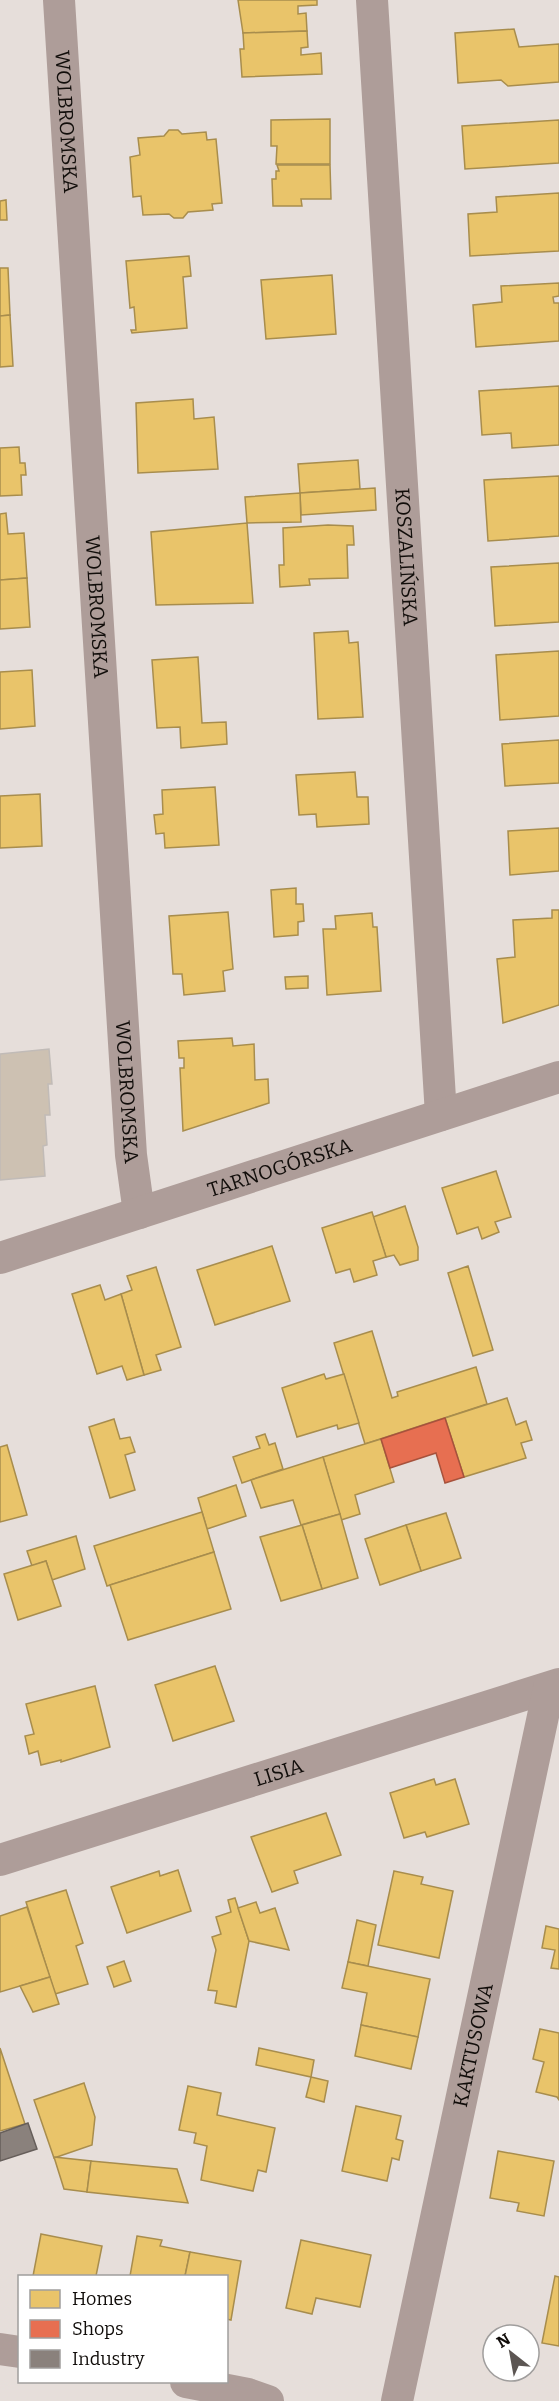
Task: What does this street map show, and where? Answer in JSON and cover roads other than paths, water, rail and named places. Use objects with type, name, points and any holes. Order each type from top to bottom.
[{"type":"street","name":"WOLBROMSKA","points":[[59,0],[131,1155],[139,1212]]},
{"type":"street","name":"KOSZALIŃSKA","points":[[372,0],[441,1115]]},
{"type":"street","name":"TARNOGÓRSKA","points":[[0,1258],[559,1077]]},
{"type":"street","name":"LISIA","points":[[0,1860],[554,1686]]},
{"type":"street","name":"KAKTUSOWA","points":[[397,2401],[554,1686]]},
{"type":"street","points":[[0,2349],[18,2352]]},
{"type":"street","points":[[191,2383],[248,2394],[268,2401]]}]
